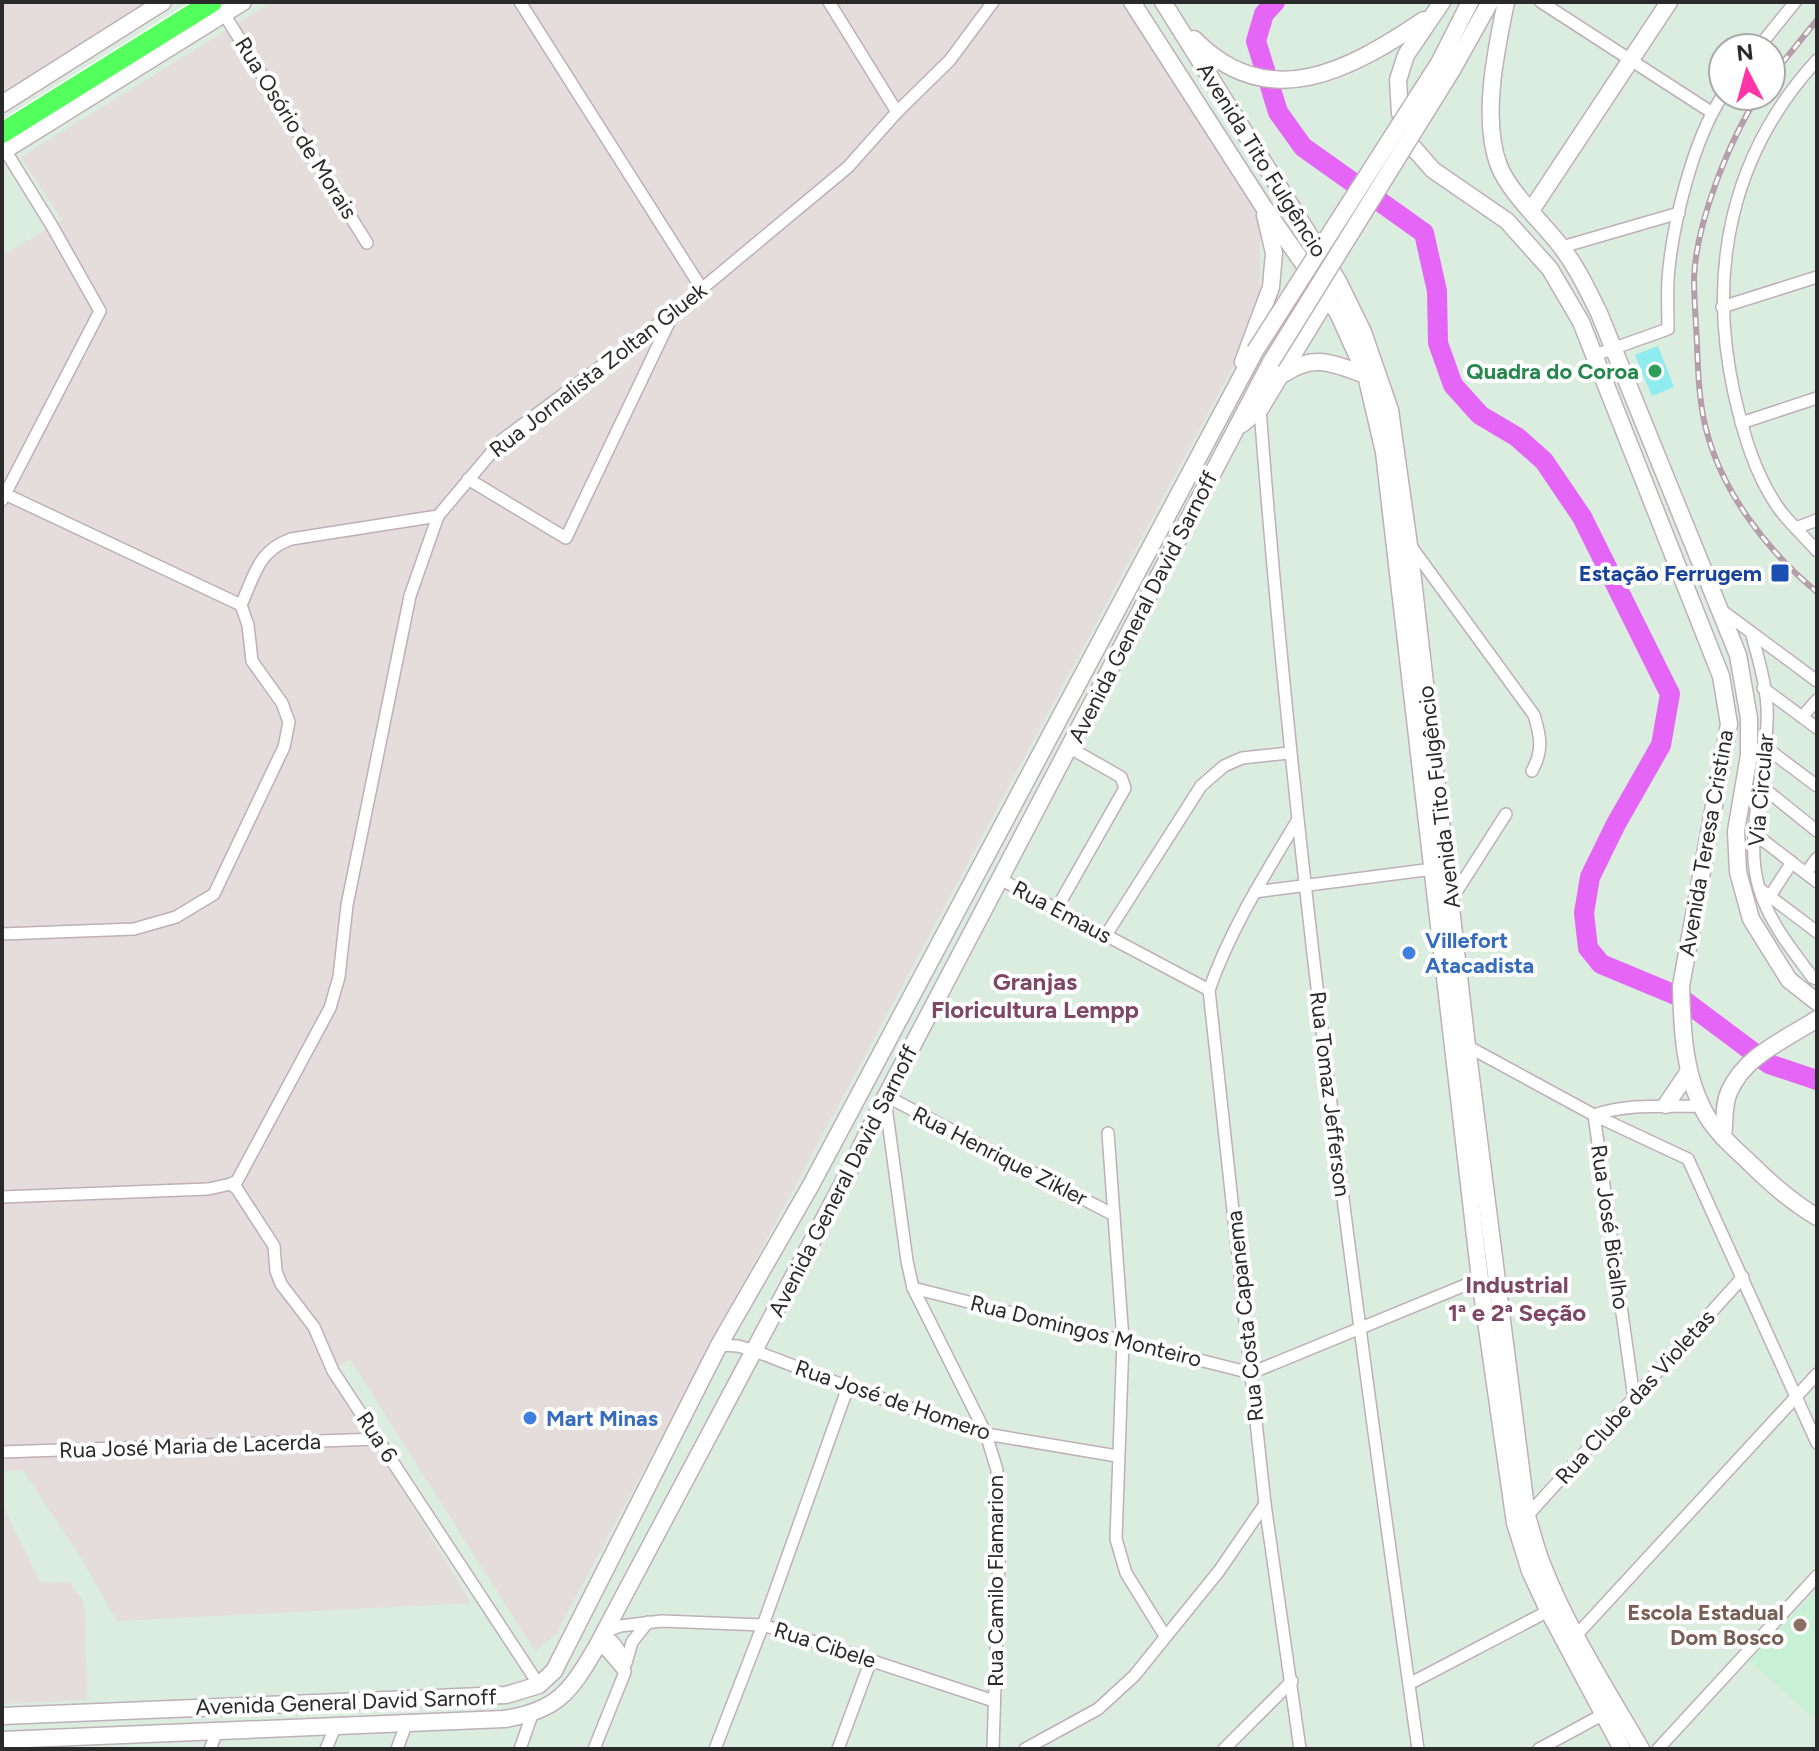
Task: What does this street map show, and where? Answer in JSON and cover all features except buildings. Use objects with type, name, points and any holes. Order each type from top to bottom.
[{"type":"highway","points":[[2,118],[187,2]]},
{"type":"highway","points":[[3,145],[218,8]]},
{"type":"main road","points":[[2,104],[163,2]]},
{"type":"main road","points":[[218,8],[243,2]]},
{"type":"main road","points":[[1132,2],[1263,206],[1274,253],[1271,287],[1234,387]]},
{"type":"main road","points":[[1163,2],[1173,17],[1211,56],[1251,76],[1282,79],[1308,78],[1344,68],[1378,51],[1437,8]]},
{"type":"main road","name":"Avenida General David Sarnoff","points":[[2,1740],[91,1742],[336,1725],[504,1719],[532,1715],[561,1697],[579,1676],[755,1351],[1070,748],[1247,420],[1446,67],[1470,2]]},
{"type":"main road","name":"Avenida General David Sarnoff","points":[[2,1716],[520,1692],[539,1685],[559,1664],[719,1345],[814,1179],[1234,387],[1255,351],[1490,2]]},
{"type":"main road","name":"Avenida Teresa Cristina","points":[[1506,2],[1496,52],[1491,115],[1499,166],[1562,247],[1584,282],[1738,655],[1749,718],[1749,755],[1736,831],[1738,872],[1751,919],[1769,952],[1789,980],[1817,1002]]},
{"type":"main road","points":[[1532,209],[1669,2]]},
{"type":"main road","name":"Avenida Teresa Cristina","points":[[1437,8],[1406,55],[1398,80],[1400,113],[1411,145],[1433,170],[1507,221],[1550,269],[1581,322],[1721,676],[1729,724],[1681,986],[1682,1027],[1689,1071],[1702,1106],[1723,1137],[1792,1203],[1817,1217]]},
{"type":"main road","name":"Avenida Tito Fulgêncio","points":[[1173,17],[1338,281],[1363,332],[1390,410],[1409,545],[1450,901],[1480,1279],[1515,1523],[1530,1571],[1555,1608],[1602,1715],[1622,1749]]},
{"type":"main road","name":"Avenida Tito Fulgêncio","points":[[1263,206],[1338,313],[1366,375],[1384,452],[1433,869],[1527,1516],[1555,1608]]},
{"type":"main road","points":[[1247,420],[1276,369],[1338,281]]},
{"type":"main road","points":[[1276,369],[1306,361],[1329,362],[1366,375]]},
{"type":"main road","points":[[1702,1106],[1728,1093],[1758,1055],[1811,1023]]},
{"type":"main road","points":[[1666,1105],[1689,1071]]},
{"type":"main road","points":[[1723,1137],[1728,1093]]},
{"type":"main road","points":[[814,1179],[830,1184],[838,1192]]},
{"type":"main road","points":[[583,1617],[591,1635],[602,1636]]},
{"type":"main road","name":"Avenida Tito Fulgêncio","points":[[1571,1641],[1641,1749]]},
{"type":"main road","points":[[520,1692],[521,1707],[532,1715]]},
{"type":"street","points":[[520,2],[702,289]]},
{"type":"street","points":[[829,2],[897,112]]},
{"type":"street","name":"Rua Jornalista Zoltan Gluek","points":[[231,1184],[237,1181],[330,1008],[339,977],[347,905],[410,596],[438,516],[502,440],[674,312],[848,167],[897,112],[950,60],[993,2]]},
{"type":"street","points":[[1541,2],[1707,109]]},
{"type":"street","points":[[1771,32],[1795,2]]},
{"type":"street","name":"Rua Osório de Morais","points":[[218,8],[367,243]]},
{"type":"street","points":[[1817,60],[1777,110],[1754,154],[1737,200],[1726,248],[1722,307],[1725,349],[1741,423],[1755,466],[1777,506],[1817,551]]},
{"type":"street","points":[[1595,355],[1668,329],[1668,279],[1679,213],[1711,112]]},
{"type":"street","points":[[3,145],[100,311],[3,494],[241,605]]},
{"type":"street","points":[[1562,247],[1679,213]]},
{"type":"street","points":[[1722,307],[1817,277]]},
{"type":"street","points":[[468,479],[566,538],[674,312]]},
{"type":"street","points":[[1741,423],[1817,398]]},
{"type":"street","name":"Rua Tomaz Jefferson","points":[[1247,420],[1262,438],[1289,753],[1304,884],[1359,1329],[1418,1749]]},
{"type":"street","points":[[2,934],[134,929],[176,917],[214,894],[284,747],[289,722],[282,703],[252,661],[248,625],[241,605],[266,552],[291,539],[438,516]]},
{"type":"street","points":[[1796,528],[1817,520]]},
{"type":"street","points":[[1409,545],[1534,715],[1541,755],[1532,771]]},
{"type":"street","points":[[1717,607],[1817,681]]},
{"type":"street","name":"Via Circular","points":[[1751,632],[1768,720],[1754,846],[1759,888],[1779,932],[1813,978],[1817,979]]},
{"type":"street","points":[[1763,688],[1817,728]]},
{"type":"street","points":[[1802,717],[1817,700]]},
{"type":"street","points":[[1765,747],[1817,786]]},
{"type":"street","points":[[1057,908],[1125,788],[1121,777],[1070,748]]},
{"type":"street","points":[[1106,935],[1201,786],[1224,766],[1242,758],[1289,753]]},
{"type":"street","points":[[1761,786],[1817,831]]},
{"type":"street","points":[[1450,901],[1506,814]]},
{"type":"street","name":"Rua Costa Capanema","points":[[1297,821],[1255,892],[1219,962],[1209,990],[1265,1504],[1300,1749]]},
{"type":"street","points":[[1755,834],[1817,882]]},
{"type":"street","points":[[1806,873],[1817,858]]},
{"type":"street","points":[[1770,896],[1792,862]]},
{"type":"street","points":[[1255,892],[1433,869]]},
{"type":"street","name":"Rua Emaus","points":[[1000,879],[1209,990]]},
{"type":"street","points":[[1759,888],[1817,932]]},
{"type":"street","points":[[1460,1047],[1688,1159],[1817,1443]]},
{"type":"street","name":"Rua Henrique Zikler","points":[[886,1097],[1114,1215]]},
{"type":"street","name":"Rua Camilo Flamarion","points":[[886,1097],[913,1288],[986,1434],[997,1470],[999,1558],[993,1749]]},
{"type":"street","name":"Rua José Bicalho","points":[[1634,1398],[1594,1115],[1611,1110],[1666,1105],[1702,1106]]},
{"type":"street","points":[[1108,1133],[1123,1340],[1116,1539],[1126,1573],[1165,1636]]},
{"type":"street","points":[[2,1197],[208,1189],[231,1184]]},
{"type":"street","name":"Rua 6","points":[[231,1184],[274,1246],[276,1271],[281,1284],[314,1327],[333,1371],[539,1685]]},
{"type":"street","name":"Rua Clube das Violetas","points":[[1527,1516],[1743,1277]]},
{"type":"street","points":[[1251,1373],[1480,1279]]},
{"type":"street","name":"Rua Domingos Monteiro","points":[[913,1288],[1251,1373]]},
{"type":"street","name":"Rua José de Homero","points":[[719,1345],[755,1351],[848,1387],[986,1434],[1117,1456]]},
{"type":"street","points":[[1571,1641],[1817,1374]]},
{"type":"street","points":[[715,1749],[848,1387]]},
{"type":"street","name":"Rua José Maria de Lacerda","points":[[2,1452],[378,1439]]},
{"type":"street","points":[[1025,1749],[1098,1709],[1134,1676],[1219,1571],[1265,1504]]},
{"type":"street","points":[[1658,1749],[1817,1576]]},
{"type":"street","points":[[1409,1684],[1555,1608]]},
{"type":"street","points":[[594,1749],[625,1672],[632,1642],[648,1622]]},
{"type":"street","name":"Rua Cibele","points":[[602,1636],[648,1622],[763,1625],[994,1701]]},
{"type":"street","points":[[602,1636],[625,1672]]},
{"type":"street","points":[[838,1749],[871,1660]]},
{"type":"street","points":[[1224,1749],[1292,1681]]},
{"type":"street","points":[[520,1749],[532,1715]]},
{"type":"street","points":[[1539,1749],[1602,1715]]},
{"type":"street","points":[[397,1749],[407,1722]]},
{"type":"street","points":[[326,1749],[336,1725]]},
{"type":"street","points":[[210,1749],[217,1732]]},
{"type":"shaded area","points":[[2,2],[150,2],[2,95]]},
{"type":"shaded area","points":[[272,2],[1121,2],[1260,218],[1260,316],[556,1634],[535,1651],[350,1359],[331,1372],[471,1603],[117,1621],[81,1558],[23,1470],[2,1471],[2,256],[62,220],[21,157]]},
{"type":"shaded area","name":"Quadra do Coroa","points":[[1658,346],[1674,387],[1652,396],[1635,355]]},
{"type":"shaded area","points":[[2,1496],[6,1513],[40,1582],[70,1583],[84,1603],[87,1700],[2,1704]]},
{"type":"shaded area","name":"Escola Estadual Dom Bosco","points":[[1817,1589],[1817,1720],[1749,1661]]},
{"type":"waterway","points":[[1275,2],[1264,14],[1256,41],[1278,112],[1303,147],[1424,233],[1437,291],[1438,343],[1453,385],[1480,415],[1517,437],[1544,461],[1582,517],[1670,694],[1661,745],[1590,877],[1584,913],[1588,948],[1601,964],[1678,996],[1769,1064],[1817,1080]]},
{"type":"railway","points":[[1787,57],[1817,20]]},
{"type":"railway","points":[[1748,112],[1716,183],[1696,256],[1694,294],[1700,398],[1713,452],[1735,497],[1764,539],[1817,592]]},
{"type":"place","name":"Quadra do Coroa","points":[[1655,371]]},
{"type":"place","name":"Estação Ferrugem","points":[[1780,573]]},
{"type":"place","name":"Villefort Atacadista","points":[[1409,953]]},
{"type":"place","name":"Mart Minas","points":[[530,1418]]},
{"type":"place","name":"Escola Estadual Dom Bosco","points":[[1800,1625]]},
{"type":"district","name":"Granjas Floricultura Lempp","points":[[1035,995]]},
{"type":"district","name":"Industrial 1ª e 2ª Seção","points":[[1517,1298]]}]
